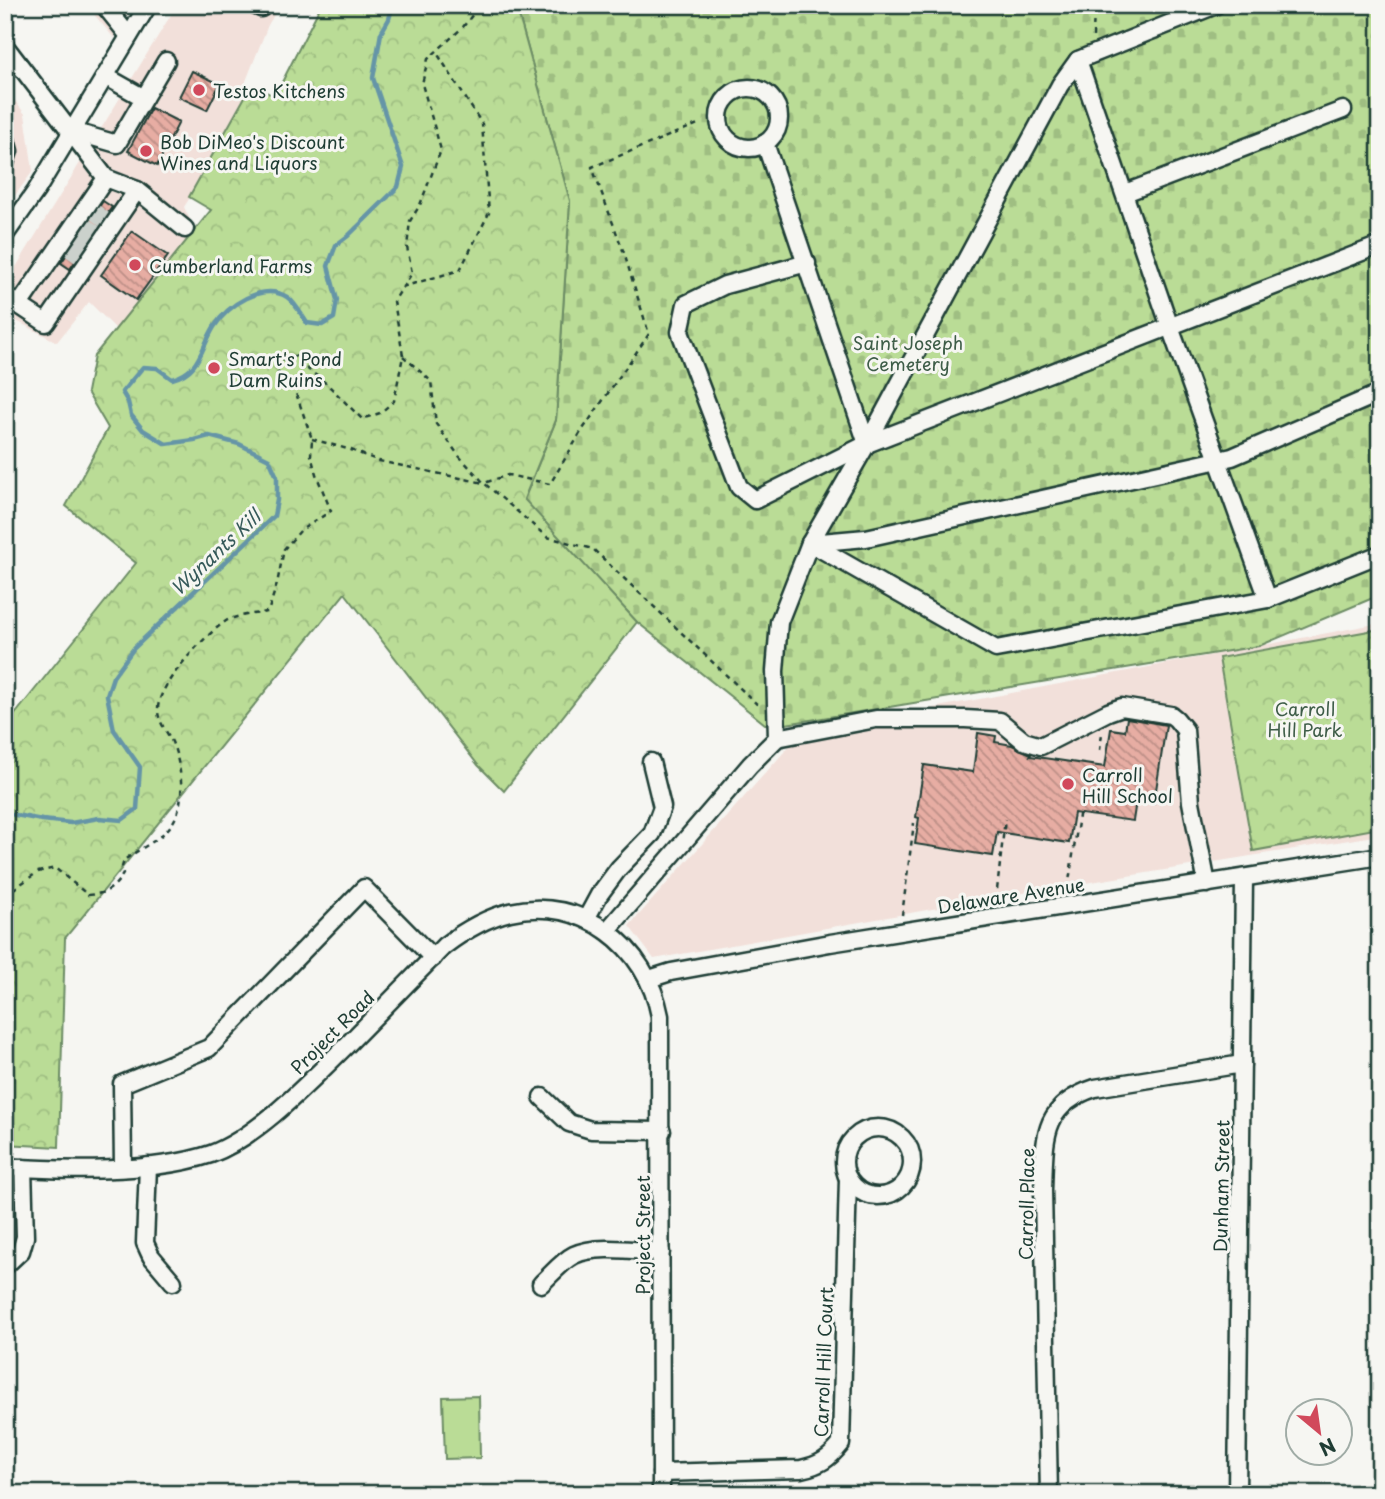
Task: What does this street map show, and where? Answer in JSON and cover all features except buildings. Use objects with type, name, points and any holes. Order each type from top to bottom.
[{"type":"street","points":[[104,5],[129,36]]},
{"type":"street","points":[[5,235],[36,191],[148,5]]},
{"type":"street","points":[[607,931],[777,730],[775,671],[779,622],[810,543],[867,444],[1060,85],[1085,58],[1216,5]]},
{"type":"street","points":[[5,46],[106,178],[137,190],[185,229]]},
{"type":"street","points":[[1085,58],[1125,192],[1170,327],[1268,599]]},
{"type":"street","points":[[72,131],[117,144],[166,61]]},
{"type":"street","points":[[106,76],[144,98]]},
{"type":"street","points":[[1125,192],[1343,110]]},
{"type":"street","points":[[5,136],[9,151],[5,163]]},
{"type":"street","points":[[765,144],[867,444]]},
{"type":"street","points":[[106,178],[86,235],[46,323],[12,301],[86,235],[137,190]]},
{"type":"street","points":[[807,263],[725,285],[686,304],[680,332],[738,486],[755,500],[867,444],[1380,245]]},
{"type":"street","points":[[810,543],[866,538],[1233,457],[1380,393]]},
{"type":"street","points":[[810,543],[996,649],[1268,599],[1380,554]]},
{"type":"street","points":[[777,730],[876,719],[1000,720],[1024,741],[1041,746],[1122,707],[1171,715],[1185,730],[1191,803],[1207,884]]},
{"type":"street","points":[[586,919],[599,895],[652,834],[662,807],[651,762]]},
{"type":"street","name":"Delaware Avenue","points":[[649,979],[671,972],[830,943],[1380,856]]},
{"type":"street","name":"Dunham Street","points":[[1237,1494],[1244,878]]},
{"type":"street","points":[[123,1167],[122,1084],[209,1048],[364,888],[433,958]]},
{"type":"street","name":"Project Road","points":[[5,1167],[47,1170],[164,1166],[211,1154],[240,1140],[301,1090],[444,946],[468,929],[509,912],[547,909],[586,919],[607,931],[632,953],[649,979]]},
{"type":"street","name":"Project Street","points":[[649,979],[660,1016],[661,1494]]},
{"type":"street","name":"Carroll Place","points":[[1049,1494],[1043,1190],[1045,1144],[1054,1116],[1058,1108],[1077,1094],[1095,1088],[1242,1064]]},
{"type":"street","points":[[542,1097],[569,1123],[591,1130],[662,1131]]},
{"type":"street","name":"Carroll Hill Court","points":[[662,1473],[801,1469],[817,1466],[830,1457],[841,1444],[848,1178],[844,1168],[844,1156],[855,1137],[864,1131],[886,1129],[905,1140],[910,1150],[911,1172],[897,1190],[876,1196],[864,1193],[848,1178]]},
{"type":"street","points":[[148,1166],[145,1242],[151,1256],[173,1282]]},
{"type":"street","points":[[5,1266],[21,1251],[25,1237],[23,1168]]},
{"type":"street","points":[[541,1284],[574,1255],[610,1250],[661,1252]]},
{"type":"path","points":[[5,895],[38,872],[55,868],[88,895],[107,891],[115,887],[123,874],[124,860],[167,831],[174,820],[180,804],[181,785],[177,755],[161,725],[158,708],[163,692],[192,651],[228,621],[268,612],[284,549],[301,530],[331,511],[311,455],[313,439],[292,383],[277,372],[278,362],[295,356],[362,419],[380,413],[394,401],[403,356],[394,302],[412,273],[407,247],[410,221],[420,205],[441,150],[422,85],[428,59],[463,27],[480,5]]},
{"type":"path","points":[[1085,58],[1094,5]]},
{"type":"path","points":[[402,287],[460,270],[489,212],[482,124],[436,51]]},
{"type":"path","points":[[313,439],[379,461],[484,483],[508,475],[550,484],[581,432],[649,334],[624,253],[592,167],[698,124]]},
{"type":"path","points":[[403,356],[431,381],[436,424],[459,456],[484,483],[547,537],[593,548],[777,730]]},
{"type":"path","points":[[1068,888],[1080,809]]},
{"type":"path","points":[[996,900],[1005,819]]},
{"type":"path","points":[[902,915],[914,823]]},
{"type":"shaded area","points":[[86,5],[134,5],[114,38]]},
{"type":"shaded area","points":[[177,5],[280,5],[268,25],[246,81],[246,109],[184,207],[195,230],[142,314],[116,329],[89,302],[57,342],[5,315],[5,285]]},
{"type":"shaded area","points":[[5,88],[25,114],[33,171],[5,209]]},
{"type":"shaded area","name":"Carroll Hill School","points":[[1380,623],[1380,835],[1005,896],[654,959],[629,926],[801,733]]},
{"type":"green space","points":[[321,5],[516,5],[570,201],[556,420],[524,499],[637,622],[504,791],[478,765],[345,593],[65,938],[59,1147],[5,1144],[5,727],[136,563],[66,506],[108,428],[87,392],[94,356],[211,210],[189,197],[251,86],[275,96]]},
{"type":"green space","name":"Saint Joseph Cemetery","points":[[516,5],[1380,5],[1380,595],[1259,646],[786,724],[765,724],[637,622],[524,500],[556,420],[570,201]]},
{"type":"green space","name":"Carroll Hill Park","points":[[1380,629],[1380,828],[1253,851],[1219,658]]},
{"type":"green space","points":[[479,1396],[480,1458],[445,1459],[443,1397]]},
{"type":"waterway","name":"Wynants Kill","points":[[5,813],[71,823],[99,818],[122,820],[137,809],[140,767],[114,730],[107,695],[113,677],[134,648],[274,516],[277,477],[269,459],[239,444],[209,436],[166,444],[143,430],[131,415],[122,392],[143,367],[157,368],[172,379],[188,371],[194,366],[220,319],[237,304],[257,294],[267,292],[287,297],[307,323],[322,325],[334,318],[337,300],[328,266],[336,245],[398,187],[403,167],[373,78],[381,33],[393,5]]},
{"type":"tunnel","points":[[93,211],[105,220]]},
{"type":"tunnel","points":[[83,225],[96,233]]},
{"type":"tunnel","points":[[75,237],[88,246]]},
{"type":"tunnel","points":[[68,248],[81,257]]},
{"type":"place","name":"Testos Kitchens","points":[[199,90]]},
{"type":"place","name":"Bob DiMeo's Discount Wines and Liquors","points":[[146,151]]},
{"type":"place","name":"Cumberland Farms","points":[[135,265]]},
{"type":"place","name":"Smart's Pond Dam Ruins","points":[[214,368]]},
{"type":"place","name":"Carroll Hill School","points":[[1068,784]]}]
